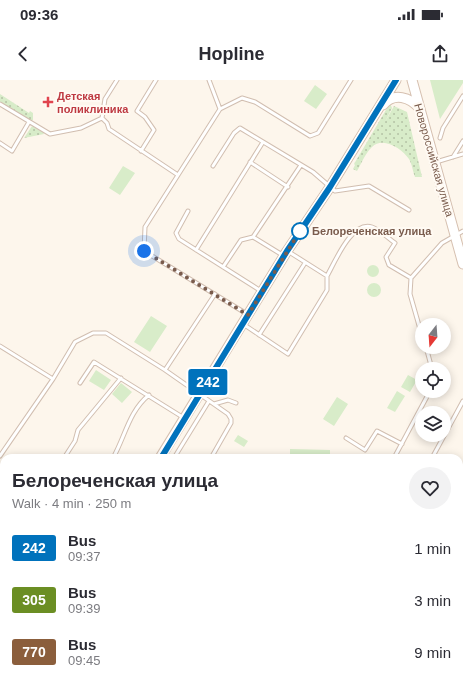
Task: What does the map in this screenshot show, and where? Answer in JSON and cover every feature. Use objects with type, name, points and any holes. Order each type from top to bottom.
[{"type":"street","points":[[163,454],[262,292],[330,187],[396,80]]},
{"type":"street","name":"Новороссийская улица","points":[[412,80],[459,233],[463,264]]},
{"type":"street","points":[[418,80],[418,101]]},
{"type":"street","points":[[376,113],[387,100],[397,97],[409,100],[421,110]]},
{"type":"lane","points":[[102,118],[105,99],[116,80]]},
{"type":"lane","points":[[141,151],[154,130],[145,116],[137,111],[156,80]]},
{"type":"lane","points":[[209,80],[220,109]]},
{"type":"lane","points":[[248,315],[144,251],[145,227],[220,109],[242,98],[255,102],[310,136],[318,133],[351,80]]},
{"type":"lane","points":[[440,138],[443,128],[463,96]]},
{"type":"lane","points":[[0,104],[50,134],[81,128],[102,118]]},
{"type":"lane","points":[[102,118],[107,123],[109,129],[178,175]]},
{"type":"lane","points":[[0,143],[12,151],[29,122]]},
{"type":"lane","points":[[213,166],[234,133],[240,128],[301,165],[322,179],[335,191],[369,186],[409,210]]},
{"type":"lane","points":[[453,157],[463,141]]},
{"type":"lane","points":[[196,250],[263,142]]},
{"type":"lane","points":[[436,162],[463,154]]},
{"type":"lane","points":[[250,162],[288,187]]},
{"type":"lane","points":[[223,268],[241,240],[253,237],[288,187],[301,165]]},
{"type":"lane","points":[[188,211],[176,233],[179,239],[262,292]]},
{"type":"lane","points":[[243,324],[288,354],[327,290],[327,276],[353,232],[357,229],[368,226],[373,227],[395,242],[386,257],[389,265],[411,278]]},
{"type":"lane","points":[[417,318],[410,294],[411,278],[442,243],[459,233]]},
{"type":"lane","points":[[253,237],[305,263],[327,276]]},
{"type":"lane","points":[[259,335],[305,263]]},
{"type":"lane","points":[[165,370],[215,294]]},
{"type":"lane","points":[[1,454],[25,417],[53,379],[75,342],[93,333],[106,333],[165,370],[228,414],[231,419],[231,423],[213,454]]},
{"type":"lane","points":[[0,346],[53,379]]},
{"type":"lane","points":[[80,383],[94,362],[185,419]]},
{"type":"lane","points":[[67,454],[75,441],[78,430],[121,378]]},
{"type":"lane","points":[[114,454],[121,443],[133,412],[140,402],[148,395]]},
{"type":"lane","points":[[396,454],[426,398]]},
{"type":"lane","points":[[214,404],[228,400],[236,403]]},
{"type":"lane","points":[[176,454],[209,401]]},
{"type":"lane","points":[[434,454],[463,401]]},
{"type":"lane","points":[[346,438],[365,450],[377,431],[402,444]]},
{"type":"green space","points":[[430,80],[463,80],[463,83],[440,119]]},
{"type":"green space","points":[[315,85],[327,94],[316,109],[304,101]]},
{"type":"green space","points":[[0,94],[29,113],[30,111],[33,113],[33,120],[30,121],[0,102]]},
{"type":"green space","points":[[390,103],[392,108],[385,122],[394,106],[407,112],[422,177],[415,177],[410,161],[406,155],[402,151],[387,143],[376,144],[372,147],[357,171],[353,169],[354,164]]},
{"type":"green space","points":[[32,126],[44,134],[24,138]]},
{"type":"green space","points":[[123,166],[135,173],[120,195],[109,188]]},
{"type":"green space","points":[[371,265],[375,265],[379,271],[375,277],[371,277],[367,273],[367,269]]},
{"type":"green space","points":[[374,283],[379,285],[381,290],[379,295],[374,297],[369,295],[367,290],[369,285]]},
{"type":"green space","points":[[151,316],[167,326],[150,352],[134,342]]},
{"type":"green space","points":[[96,370],[111,380],[104,390],[89,381]]},
{"type":"green space","points":[[408,375],[415,379],[415,383],[410,392],[401,387]]},
{"type":"green space","points":[[121,383],[132,392],[122,403],[112,394]]},
{"type":"green space","points":[[397,391],[405,396],[395,412],[387,408]]},
{"type":"green space","points":[[337,397],[348,404],[334,426],[323,419]]},
{"type":"green space","points":[[238,435],[248,441],[244,447],[234,441]]},
{"type":"green space","points":[[290,449],[330,450],[330,454],[290,454]]},
{"type":"bus line","name":"242","points":[[164,454],[287,251],[330,187],[396,80]]},
{"type":"place","name":"Детская поликлиника","points":[[48,102]]},
{"type":"place","name":"Белореченская улица","points":[[300,231]]},
{"type":"route","points":[[144,251],[248,315],[300,231]]}]
